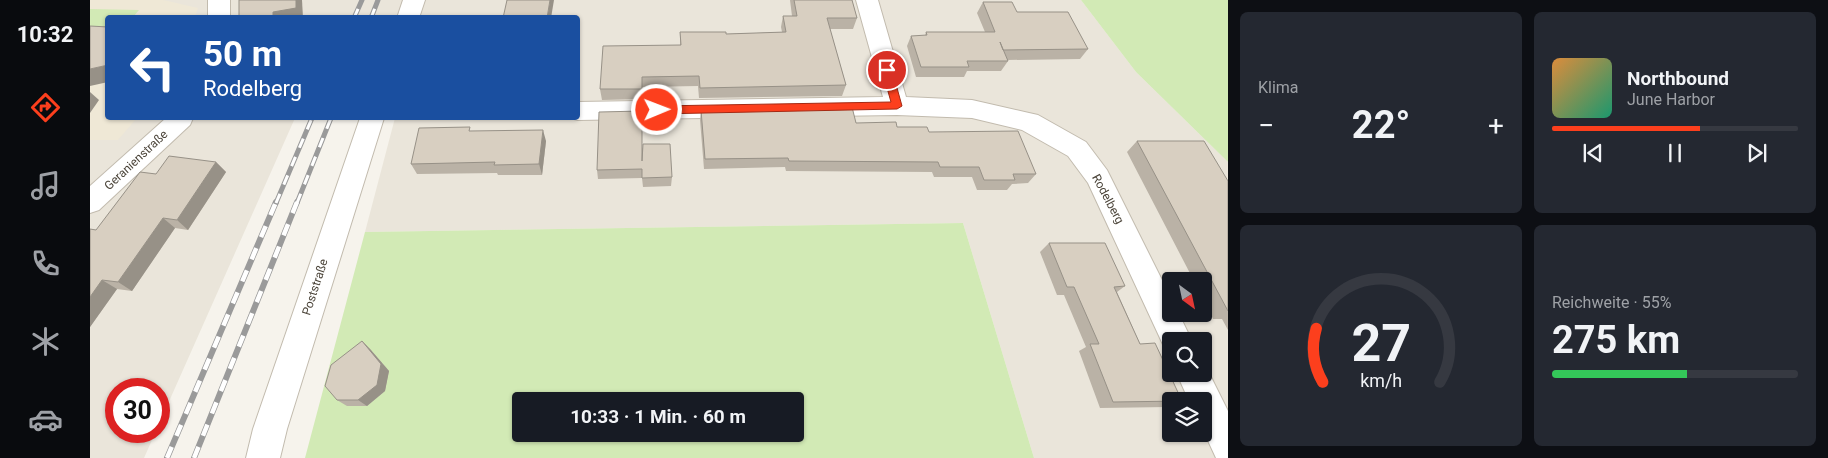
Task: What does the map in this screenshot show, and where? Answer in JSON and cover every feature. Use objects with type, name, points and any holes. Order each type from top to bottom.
[{"type":"street","points":[[219,0],[219,15]]},
{"type":"street","points":[[409,15],[414,0]]},
{"type":"street","points":[[867,0],[897,106]]},
{"type":"street","name":"Rodelberg","points":[[580,111],[897,106],[972,109],[1029,122],[1077,149],[1098,177],[1173,332]]},
{"type":"street","name":"Geranienstraße","points":[[90,202],[179,120]]},
{"type":"street","name":"Poststraße","points":[[264,458],[270,429],[371,120]]},
{"type":"street","points":[[1197,382],[1228,447]]},
{"type":"shaded area","points":[[90,0],[1081,0],[1136,72],[1228,162],[1228,458],[1034,458],[963,223],[365,232],[394,120],[580,120],[580,15],[105,15],[105,120],[294,120],[170,399],[170,378],[105,378],[105,443],[151,443],[144,458],[90,458]]},
{"type":"shaded area","points":[[90,0],[163,0],[198,8],[196,15],[105,15],[105,120],[135,120],[118,140],[90,140]]},
{"type":"green space","points":[[1081,0],[1228,0],[1228,162],[1136,72]]},
{"type":"green space","points":[[90,9],[139,10],[135,15],[105,15],[105,36],[90,39]]},
{"type":"green space","points":[[963,223],[1034,458],[305,458],[365,232]]},
{"type":"building","points":[[239,0],[296,0],[296,8],[273,12],[273,15],[239,15]]},
{"type":"building","points":[[507,0],[550,0],[548,15],[504,15]]},
{"type":"building","points":[[794,0],[852,0],[857,18],[827,18],[846,85],[700,88],[699,76],[642,77],[642,89],[600,89],[603,46],[681,45],[680,32],[726,32],[726,34],[786,32],[783,16],[797,16]]},
{"type":"building","points":[[983,2],[1012,2],[1017,12],[1068,12],[1088,49],[1003,50],[1008,61],[967,61],[969,67],[921,67],[911,36],[927,35],[926,32],[995,32]]},
{"type":"building","points":[[90,26],[105,27],[105,66],[90,69]]},
{"type":"building","points":[[852,107],[856,123],[896,122],[897,127],[927,127],[929,132],[1018,131],[1036,174],[1013,174],[1015,180],[984,180],[979,167],[940,167],[938,162],[789,161],[788,158],[705,159],[701,110]]},
{"type":"building","points":[[642,111],[642,161],[643,144],[670,144],[672,177],[642,178],[642,169],[597,170],[599,112]]},
{"type":"building","points":[[470,127],[469,131],[543,130],[539,164],[494,165],[495,162],[411,164],[419,128]]},
{"type":"building","points":[[1137,141],[1204,141],[1228,181],[1228,311],[1212,281],[1212,272],[1207,272]]},
{"type":"building","points":[[169,156],[216,162],[177,220],[163,218],[118,282],[102,280],[90,297],[90,229],[96,230],[140,172],[156,174]]},
{"type":"building","points":[[1049,243],[1105,243],[1125,286],[1114,287],[1140,344],[1155,343],[1162,358],[1162,382],[1173,382],[1178,392],[1162,392],[1162,401],[1113,402],[1090,344],[1099,344],[1074,287],[1067,287]]},
{"type":"building","points":[[362,341],[381,364],[377,385],[358,400],[337,400],[325,386],[331,365]]},
{"type":"railway","points":[[355,15],[362,0]]},
{"type":"railway","points":[[372,15],[378,0]]},
{"type":"railway","points":[[276,203],[311,120]]},
{"type":"railway","points":[[297,203],[330,120]]},
{"type":"railway","points":[[167,458],[276,202]]},
{"type":"railway","points":[[194,458],[297,202]]},
{"type":"route","points":[[657,110],[897,106],[887,70]]}]
